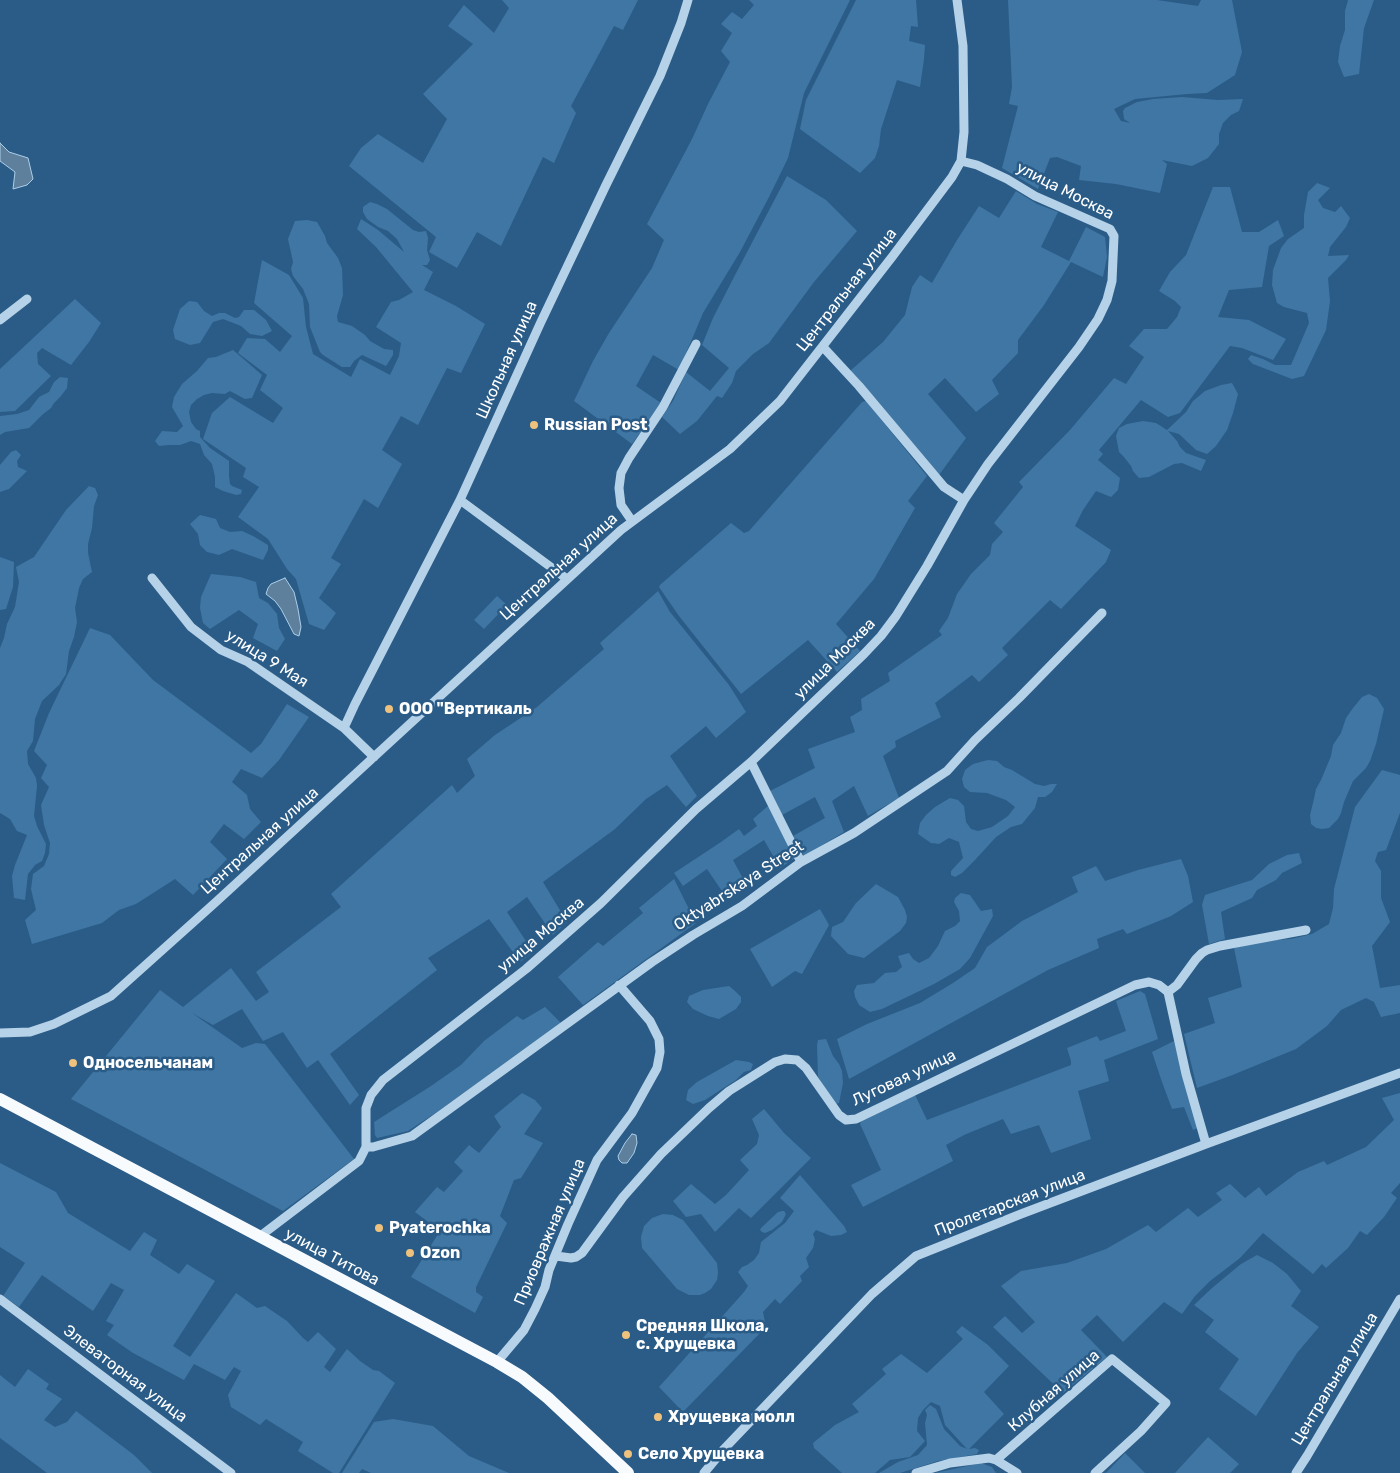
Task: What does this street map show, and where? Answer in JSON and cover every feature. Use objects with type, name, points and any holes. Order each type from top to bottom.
[{"type":"main road","name":"улица Титова","points":[[0,1099],[497,1362],[522,1377],[548,1398],[628,1473]]},
{"type":"street","name":"Школьная улица","points":[[344,728],[460,500],[540,324],[660,76],[688,0]]},
{"type":"street","name":"Центральная улица","points":[[0,1033],[30,1032],[54,1024],[111,996],[632,521],[730,449],[780,401],[952,177],[961,161],[964,132],[963,46],[957,0]]},
{"type":"street","name":"улица Москва","points":[[366,1147],[366,1108],[371,1095],[383,1080],[526,969],[601,903],[696,809],[751,762],[881,636],[896,616],[964,500],[988,464],[1079,347],[1098,319],[1107,300],[1112,282],[1114,236],[1110,229],[1036,196],[978,165],[961,161]]},
{"type":"street","points":[[0,320],[27,299]]},
{"type":"street","points":[[632,521],[621,505],[619,488],[621,473],[628,458],[663,407],[696,344]]},
{"type":"street","points":[[823,347],[859,386],[944,487],[964,500]]},
{"type":"street","points":[[460,500],[567,579]]},
{"type":"street","name":"улица 9 Мая","points":[[152,578],[191,627],[221,650],[248,662],[344,728],[374,757]]},
{"type":"street","name":"Oktyabrskaya Street","points":[[366,1147],[412,1136],[620,985],[693,935],[742,906],[801,862],[862,828],[948,771],[975,740],[1102,613]]},
{"type":"street","points":[[751,762],[801,862]]},
{"type":"street","points":[[1206,1144],[1186,1074],[1168,992],[1177,985],[1196,959],[1207,950],[1306,930]]},
{"type":"street","name":"Луговая улица","points":[[556,1256],[571,1258],[582,1253],[623,1197],[660,1154],[729,1091],[775,1062],[785,1059],[797,1060],[806,1068],[839,1116],[846,1120],[856,1119],[1135,985],[1149,982],[1159,985],[1168,992]]},
{"type":"street","name":"Приовражная улица","points":[[497,1362],[524,1330],[545,1287],[549,1270],[597,1160],[632,1113],[658,1068],[659,1039],[650,1021],[620,985]]},
{"type":"street","name":"Пролетарская улица","points":[[704,1473],[724,1449],[872,1294],[916,1256],[1206,1144],[1400,1073]]},
{"type":"street","points":[[259,1237],[359,1161],[366,1147]]},
{"type":"street","name":"Элеваторная улица","points":[[0,1299],[231,1473]]},
{"type":"street","name":"Центральная улица","points":[[1296,1473],[1400,1299]]},
{"type":"street","name":"Клубная улица","points":[[996,1460],[1112,1359],[1166,1403],[1141,1431],[1095,1473]]},
{"type":"street","points":[[916,1473],[950,1463],[989,1458],[996,1460],[1017,1473]]},
{"type":"shaded area","points":[[502,0],[638,0],[623,30],[614,26],[571,106],[576,113],[554,163],[543,157],[501,246],[477,232],[457,268],[429,252],[436,237],[349,166],[361,148],[378,134],[423,163],[447,119],[423,94],[473,44],[448,26],[464,5],[494,33],[509,8]]},
{"type":"shaded area","points":[[749,0],[850,0],[804,93],[788,158],[740,252],[703,313],[679,370],[653,355],[636,386],[661,403],[632,444],[574,401],[609,333],[652,268],[664,240],[647,224],[730,62],[721,51],[732,33],[721,24],[732,12],[742,19],[754,5]]},
{"type":"shaded area","points":[[856,0],[916,0],[918,27],[911,26],[909,41],[925,45],[920,87],[897,80],[881,129],[875,158],[860,173],[800,129],[806,100]]},
{"type":"shaded area","points":[[1008,0],[1157,0],[1198,6],[1201,0],[1232,0],[1242,52],[1235,75],[1207,93],[1135,99],[1114,109],[1121,121],[1130,123],[1124,119],[1123,111],[1125,108],[1137,102],[1153,99],[1182,97],[1218,100],[1243,99],[1239,111],[1231,115],[1223,123],[1219,134],[1219,144],[1208,158],[1192,166],[1162,160],[1167,164],[1160,193],[1116,184],[1079,180],[1081,166],[1057,157],[1050,158],[1038,189],[1002,168],[1018,106],[1009,104],[1012,87]]},
{"type":"shaded area","points":[[1348,0],[1374,0],[1364,28],[1359,74],[1344,77],[1338,62],[1345,30],[1345,11]]},
{"type":"shaded area","points":[[0,143],[9,152],[28,158],[33,179],[27,185],[13,189],[15,172],[0,161]]},
{"type":"shaded area","points":[[787,176],[826,200],[857,231],[814,282],[769,343],[753,354],[736,371],[732,383],[722,398],[717,396],[697,421],[680,434],[662,417],[673,401],[686,372],[710,391],[729,368],[702,345],[713,318]]},
{"type":"shaded area","points":[[1317,183],[1330,188],[1318,200],[1323,208],[1335,212],[1341,206],[1350,218],[1346,227],[1330,247],[1328,256],[1349,255],[1328,278],[1330,301],[1326,330],[1304,376],[1292,379],[1253,364],[1248,359],[1251,355],[1275,365],[1291,365],[1309,323],[1307,313],[1284,307],[1277,303],[1272,285],[1273,270],[1281,248],[1288,239],[1304,228],[1308,192]]},
{"type":"shaded area","points":[[1213,187],[1230,187],[1242,232],[1259,232],[1278,220],[1284,236],[1269,246],[1262,287],[1229,290],[1218,317],[1249,320],[1286,339],[1273,360],[1242,348],[1230,346],[1180,413],[1168,417],[1141,400],[1099,450],[1103,454],[1098,460],[1120,478],[1118,490],[1111,497],[1096,491],[1075,526],[1111,550],[1106,562],[1061,609],[1050,600],[1002,648],[1008,655],[979,682],[972,675],[935,703],[941,717],[895,741],[896,747],[883,756],[899,798],[868,816],[854,786],[832,801],[844,832],[804,856],[793,836],[825,818],[815,797],[782,815],[770,791],[815,768],[808,749],[855,732],[850,717],[862,710],[861,699],[890,681],[888,673],[942,635],[939,631],[948,618],[957,594],[971,574],[990,555],[992,544],[1003,532],[994,523],[1023,487],[1019,482],[1070,430],[1114,378],[1126,384],[1144,357],[1129,346],[1144,329],[1167,329],[1177,317],[1181,307],[1159,291],[1170,272],[1186,255]]},
{"type":"shaded area","points":[[1016,191],[1037,204],[1058,212],[1041,247],[1069,261],[1086,227],[1105,237],[1107,257],[1103,277],[1071,262],[1044,305],[1018,340],[1018,353],[992,380],[999,394],[976,412],[945,378],[928,394],[966,438],[939,475],[876,399],[850,371],[883,342],[905,315],[912,287],[920,275],[932,283],[979,206],[999,218]]},
{"type":"shaded area","points":[[370,202],[387,209],[413,230],[419,232],[426,231],[428,238],[427,250],[430,260],[427,265],[422,265],[433,272],[424,290],[456,306],[485,324],[461,373],[447,368],[418,425],[401,416],[382,450],[402,464],[378,508],[364,499],[331,558],[341,564],[319,598],[336,613],[324,630],[309,624],[296,579],[287,569],[268,539],[238,517],[259,487],[243,477],[246,468],[203,439],[212,413],[230,397],[273,423],[283,408],[260,390],[267,375],[238,353],[247,338],[265,339],[280,352],[292,336],[254,303],[262,260],[289,275],[303,298],[306,327],[313,354],[351,377],[360,359],[390,375],[399,356],[401,343],[376,327],[391,302],[413,292],[376,247],[357,229],[361,219],[378,230],[404,252],[397,239],[388,231],[367,219],[363,212],[363,207]]},
{"type":"shaded area","points":[[307,220],[317,222],[342,268],[343,295],[337,316],[338,322],[352,326],[370,341],[384,349],[393,350],[393,355],[386,366],[362,355],[350,367],[342,367],[320,352],[310,327],[309,304],[303,289],[293,276],[291,269],[293,262],[288,239],[295,221]]},
{"type":"shaded area","points":[[75,299],[101,323],[89,342],[71,365],[42,348],[37,353],[38,364],[51,376],[15,411],[0,412],[0,369]]},
{"type":"shaded area","points":[[189,301],[197,302],[204,311],[212,316],[225,313],[235,318],[239,317],[244,310],[254,310],[266,320],[272,331],[262,336],[250,334],[241,326],[223,319],[213,322],[200,343],[190,345],[175,339],[173,330],[180,309]]},
{"type":"shaded area","points":[[233,350],[262,375],[252,398],[245,399],[230,391],[225,394],[212,393],[197,399],[191,405],[189,412],[191,422],[200,431],[200,437],[210,448],[229,461],[230,484],[242,490],[241,494],[236,495],[215,487],[212,464],[204,455],[200,444],[191,441],[180,445],[159,446],[155,441],[162,431],[177,432],[183,426],[172,407],[174,397],[182,384],[208,358]]},
{"type":"shaded area","points":[[60,377],[68,378],[67,388],[51,408],[29,428],[5,432],[0,435],[0,416],[29,410],[39,397],[49,392],[54,382]]},
{"type":"shaded area","points":[[1232,383],[1238,394],[1233,413],[1227,430],[1216,446],[1207,454],[1196,450],[1179,434],[1168,431],[1186,453],[1206,460],[1201,471],[1182,463],[1174,464],[1149,477],[1139,478],[1119,452],[1116,436],[1119,428],[1127,424],[1143,421],[1156,423],[1167,430],[1186,412],[1193,401],[1205,391]]},
{"type":"shaded area","points":[[866,401],[927,476],[908,501],[915,508],[874,579],[836,624],[860,651],[837,672],[808,640],[741,694],[679,616],[659,587],[731,523],[744,533],[749,531],[862,402]]},
{"type":"shaded area","points":[[16,450],[21,455],[17,461],[18,467],[27,471],[9,489],[0,492],[0,465],[11,452]]},
{"type":"shaded area","points":[[89,486],[95,488],[98,495],[94,506],[88,544],[92,572],[83,579],[79,588],[75,608],[77,622],[69,651],[66,674],[59,685],[42,701],[35,719],[33,741],[27,751],[28,764],[36,778],[37,786],[34,816],[46,844],[42,861],[35,865],[28,874],[25,900],[14,898],[12,876],[27,835],[17,831],[10,819],[0,813],[0,648],[7,624],[15,607],[19,582],[16,567],[34,557],[66,510]]},
{"type":"shaded area","points":[[200,515],[216,519],[220,528],[230,532],[242,531],[268,545],[268,550],[263,560],[232,549],[219,555],[207,552],[200,545],[198,534],[190,524]]},
{"type":"shaded area","points":[[0,557],[14,562],[13,587],[6,609],[0,610]]},
{"type":"shaded area","points":[[211,574],[240,577],[256,582],[259,598],[268,603],[277,614],[279,628],[285,639],[277,651],[253,638],[258,624],[239,610],[210,629],[203,623],[200,608],[201,597]]},
{"type":"shaded area","points":[[285,578],[294,592],[301,627],[299,636],[294,634],[275,601],[266,594],[271,584]]},
{"type":"shaded area","points":[[658,591],[670,612],[729,685],[746,712],[716,738],[706,726],[670,756],[697,796],[686,807],[667,785],[646,799],[615,829],[543,882],[567,922],[553,935],[527,897],[507,912],[533,952],[520,962],[489,919],[428,958],[437,970],[330,1054],[359,1095],[350,1105],[318,1060],[307,1068],[283,1032],[263,1041],[242,1009],[213,1025],[192,1013],[242,1048],[256,1043],[265,1044],[354,1159],[283,1211],[71,1099],[160,990],[183,1007],[231,968],[256,1001],[269,992],[256,972],[341,907],[331,894],[452,785],[457,793],[475,776],[467,759],[495,735],[537,707],[604,649],[600,643]]},
{"type":"shaded area","points":[[497,596],[507,605],[484,629],[474,620]]},
{"type":"shaded area","points":[[90,628],[110,635],[153,680],[251,753],[261,744],[287,704],[309,717],[279,760],[262,778],[241,769],[232,782],[247,795],[250,809],[261,822],[244,839],[224,824],[210,842],[227,859],[193,895],[175,879],[136,904],[119,910],[102,923],[32,944],[25,920],[36,910],[31,889],[33,874],[44,866],[49,854],[50,843],[44,825],[41,805],[49,787],[41,778],[47,765],[34,751],[49,713]]},
{"type":"shaded area","points":[[1369,694],[1377,698],[1384,709],[1370,761],[1353,781],[1338,819],[1329,828],[1316,828],[1311,824],[1310,815],[1316,789],[1331,756],[1333,745],[1353,708],[1362,697]]},
{"type":"shaded area","points":[[988,760],[997,761],[1004,767],[1035,784],[1044,786],[1057,784],[1052,792],[1045,797],[1038,797],[1035,808],[1022,824],[1011,827],[996,837],[962,873],[955,877],[951,875],[951,871],[963,858],[959,842],[949,838],[939,844],[931,843],[918,834],[920,823],[935,807],[950,798],[958,800],[964,806],[966,822],[971,829],[978,831],[992,827],[1008,816],[1015,807],[1006,800],[987,793],[970,792],[964,787],[962,779],[965,770],[973,764]]},
{"type":"shaded area","points":[[1382,770],[1400,775],[1400,813],[1386,850],[1378,852],[1375,861],[1381,871],[1381,898],[1390,922],[1372,946],[1380,988],[1400,985],[1400,1013],[1381,1017],[1374,1002],[1366,998],[1341,1010],[1327,1026],[1296,1049],[1197,1088],[1184,1034],[1215,1023],[1208,998],[1242,987],[1234,948],[1261,941],[1291,939],[1312,934],[1329,924],[1333,908],[1334,889],[1355,807]]},
{"type":"shaded area","points":[[769,805],[795,858],[780,868],[764,840],[733,860],[748,888],[728,900],[707,869],[683,886],[674,873],[739,829],[744,836],[757,826],[753,819]]},
{"type":"shaded area","points":[[1299,853],[1302,863],[1282,873],[1276,880],[1257,890],[1252,898],[1221,912],[1225,939],[1209,944],[1202,905],[1205,895],[1252,880],[1269,864],[1287,855]]},
{"type":"shaded area","points":[[1181,859],[1188,876],[1193,902],[1171,916],[1127,934],[1123,929],[1097,939],[1099,948],[1048,970],[849,1079],[837,1039],[867,1024],[920,1003],[975,968],[987,947],[1022,921],[1078,892],[1072,877],[1096,866],[1105,881]]},
{"type":"shaded area","points":[[674,879],[696,923],[583,1005],[558,977],[598,942],[603,946],[643,913],[639,908]]},
{"type":"shaded area","points":[[876,884],[898,897],[905,910],[906,923],[900,931],[864,958],[848,954],[831,936],[832,927],[843,922],[856,903]]},
{"type":"shaded area","points":[[961,893],[970,895],[981,911],[992,909],[993,916],[970,958],[960,969],[882,1009],[870,1012],[859,1005],[854,991],[857,985],[874,983],[885,973],[896,972],[902,967],[898,956],[909,953],[919,963],[929,958],[938,946],[945,931],[960,921],[959,911],[954,902],[955,898]]},
{"type":"shaded area","points":[[820,909],[829,925],[802,974],[795,971],[772,987],[750,949]]},
{"type":"shaded area","points":[[729,986],[741,997],[741,1002],[736,1009],[719,1019],[693,1009],[687,1002],[689,996],[703,990]]},
{"type":"shaded area","points":[[1140,991],[1145,994],[1158,1039],[1104,1060],[1109,1081],[1078,1091],[1091,1139],[1051,1153],[1039,1125],[1011,1134],[1003,1119],[964,1135],[946,1145],[953,1161],[863,1207],[851,1185],[881,1170],[860,1124],[862,1119],[915,1095],[927,1120],[1071,1065],[1067,1048],[1097,1036],[1100,1041],[1126,1031],[1116,1001]]},
{"type":"shaded area","points":[[545,1007],[561,1023],[408,1131],[377,1138],[374,1122],[461,1065],[484,1041],[517,1016],[523,1020]]},
{"type":"shaded area","points":[[826,1039],[842,1071],[843,1083],[839,1103],[835,1104],[818,1076],[818,1040]]},
{"type":"shaded area","points":[[1174,1041],[1198,1128],[1193,1130],[1184,1107],[1172,1109],[1152,1052]]},
{"type":"shaded area","points":[[736,1060],[753,1064],[751,1070],[744,1072],[736,1080],[705,1100],[693,1104],[686,1100],[688,1090],[697,1082]]},
{"type":"shaded area","points":[[522,1093],[535,1100],[542,1108],[524,1134],[543,1143],[521,1178],[514,1180],[500,1216],[507,1223],[476,1287],[476,1292],[483,1297],[475,1313],[411,1277],[440,1231],[415,1212],[437,1187],[444,1192],[463,1171],[454,1162],[469,1145],[479,1153],[501,1127],[494,1116]]},
{"type":"shaded area","points":[[1400,1093],[1400,1183],[1391,1193],[1397,1198],[1384,1217],[1367,1235],[1360,1231],[1348,1248],[1326,1268],[1322,1264],[1313,1274],[1263,1233],[1240,1258],[1210,1281],[1195,1296],[1182,1314],[1164,1302],[1123,1342],[1097,1315],[1081,1330],[1107,1357],[1063,1393],[993,1327],[1005,1316],[1022,1333],[1035,1322],[1001,1286],[1021,1271],[1067,1263],[1106,1249],[1148,1225],[1156,1232],[1188,1208],[1198,1217],[1222,1200],[1216,1193],[1230,1184],[1245,1198],[1259,1187],[1266,1196],[1298,1172],[1324,1161],[1327,1165],[1366,1147],[1394,1120],[1382,1098]]},
{"type":"shaded area","points":[[764,1109],[784,1133],[811,1158],[751,1218],[739,1208],[715,1232],[701,1214],[686,1217],[673,1201],[691,1184],[715,1204],[749,1170],[740,1160],[757,1144],[759,1135],[752,1119]]},
{"type":"shaded area","points":[[632,1134],[636,1135],[637,1143],[634,1153],[627,1163],[622,1163],[618,1156]]},
{"type":"shaded area","points":[[0,1163],[56,1192],[68,1213],[130,1251],[144,1232],[157,1240],[150,1255],[179,1274],[187,1264],[215,1281],[173,1346],[190,1357],[236,1293],[257,1308],[265,1306],[287,1321],[308,1342],[318,1332],[336,1349],[324,1367],[330,1372],[347,1349],[360,1361],[373,1370],[379,1371],[395,1383],[339,1473],[333,1473],[298,1451],[303,1442],[266,1419],[260,1425],[231,1407],[228,1395],[241,1371],[234,1367],[225,1380],[194,1364],[184,1380],[133,1353],[107,1335],[114,1325],[106,1321],[124,1290],[111,1283],[93,1311],[42,1275],[19,1307],[3,1296],[25,1263],[0,1247]]},
{"type":"shaded area","points":[[800,1175],[844,1226],[847,1232],[831,1236],[816,1230],[813,1234],[815,1239],[813,1248],[806,1258],[809,1267],[800,1276],[802,1281],[780,1304],[775,1299],[763,1312],[765,1322],[763,1330],[683,1412],[659,1387],[748,1286],[738,1272],[742,1267],[754,1260],[759,1253],[761,1242],[785,1223],[794,1211],[780,1198]]},
{"type":"shaded area","points":[[784,1211],[786,1214],[782,1222],[772,1230],[765,1233],[760,1230],[778,1212]]},
{"type":"shaded area","points":[[663,1214],[673,1215],[683,1220],[717,1263],[717,1280],[711,1289],[705,1293],[689,1295],[677,1289],[642,1248],[641,1237],[644,1226],[652,1218]]},
{"type":"shaded area","points":[[1257,1255],[1273,1263],[1287,1274],[1301,1291],[1291,1306],[1319,1327],[1297,1353],[1256,1416],[1219,1389],[1239,1359],[1205,1332],[1214,1320],[1194,1305],[1241,1264]]},
{"type":"shaded area","points":[[962,1326],[988,1345],[1009,1366],[984,1392],[1004,1414],[969,1449],[975,1448],[979,1450],[977,1454],[938,1461],[900,1473],[879,1473],[898,1462],[918,1455],[927,1445],[925,1423],[927,1415],[925,1410],[930,1405],[936,1409],[944,1429],[960,1446],[967,1449],[945,1425],[940,1406],[931,1402],[918,1418],[917,1431],[925,1441],[910,1457],[890,1460],[875,1473],[842,1473],[814,1448],[813,1443],[835,1425],[859,1412],[852,1404],[886,1374],[882,1369],[901,1354],[927,1373],[963,1339],[956,1332]]},
{"type":"shaded area","points":[[28,1369],[49,1384],[46,1389],[62,1399],[44,1420],[55,1427],[67,1422],[76,1411],[134,1455],[152,1473],[47,1473],[0,1438],[0,1375],[15,1387]]},
{"type":"shaded area","points":[[393,1419],[433,1426],[469,1456],[509,1473],[371,1473],[362,1469],[359,1473],[342,1473],[374,1422]]},
{"type":"shaded area","points":[[1208,1437],[1239,1464],[1230,1473],[1175,1473]]},
{"type":"shaded area","points":[[1125,1453],[1145,1473],[1106,1473]]},
{"type":"shaded area","points":[[981,1463],[992,1467],[996,1473],[935,1473]]},
{"type":"place","name":"Russian Post","points":[[534,425]]},
{"type":"place","name":"ООО \"Вертикаль","points":[[389,709]]},
{"type":"place","name":"Односельчанам","points":[[73,1063]]},
{"type":"place","name":"Pyaterochka","points":[[379,1228]]},
{"type":"place","name":"Ozon","points":[[410,1253]]},
{"type":"place","name":"Средняя Школа, с. Хрущевка","points":[[626,1335]]},
{"type":"place","name":"Хрущевка молл","points":[[658,1417]]},
{"type":"place","name":"Село Хрущевка","points":[[628,1454]]}]
